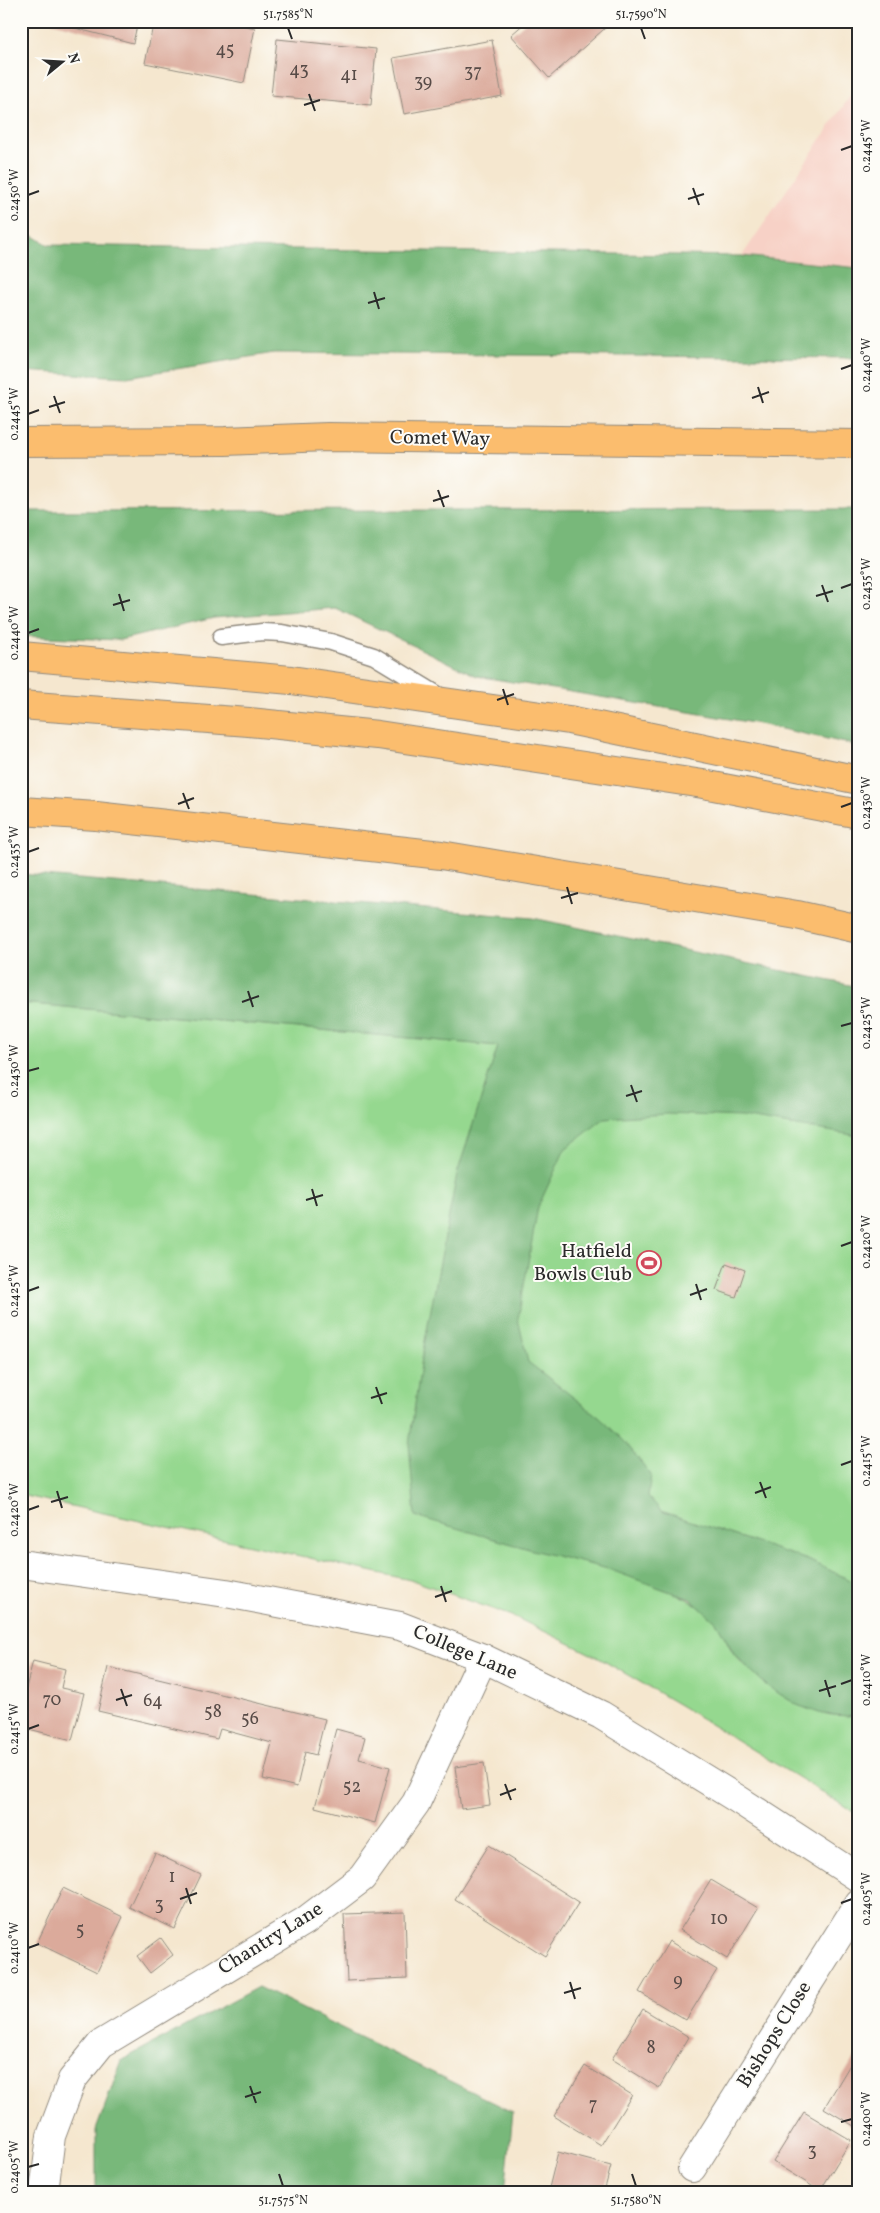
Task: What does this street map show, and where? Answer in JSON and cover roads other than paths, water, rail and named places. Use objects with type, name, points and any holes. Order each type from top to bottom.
[{"type":"main road","name":"Comet Way","points":[[21,442],[93,443],[328,437],[859,444]]},
{"type":"main road","points":[[21,656],[290,680],[451,702],[569,720],[859,780]]},
{"type":"main road","points":[[21,706],[249,722],[378,735],[703,784],[859,814]]},
{"type":"main road","points":[[21,811],[96,816],[441,855],[797,915],[859,929]]},
{"type":"street","name":"College Lane","points":[[21,1564],[226,1593],[400,1626],[483,1658],[601,1716],[736,1798],[859,1878]]},
{"type":"street","name":"Chantry Lane","points":[[44,2192],[51,2136],[72,2080],[101,2044],[305,1921],[362,1878],[416,1803],[483,1658]]},
{"type":"street","name":"Bishops Close","points":[[692,2168],[859,1903]]},
{"type":"lane","points":[[222,637],[262,632],[282,633],[331,642],[374,656],[451,702]]},
{"type":"place","name":"Hatfield Bowls Club","points":[[649,1263]]}]
